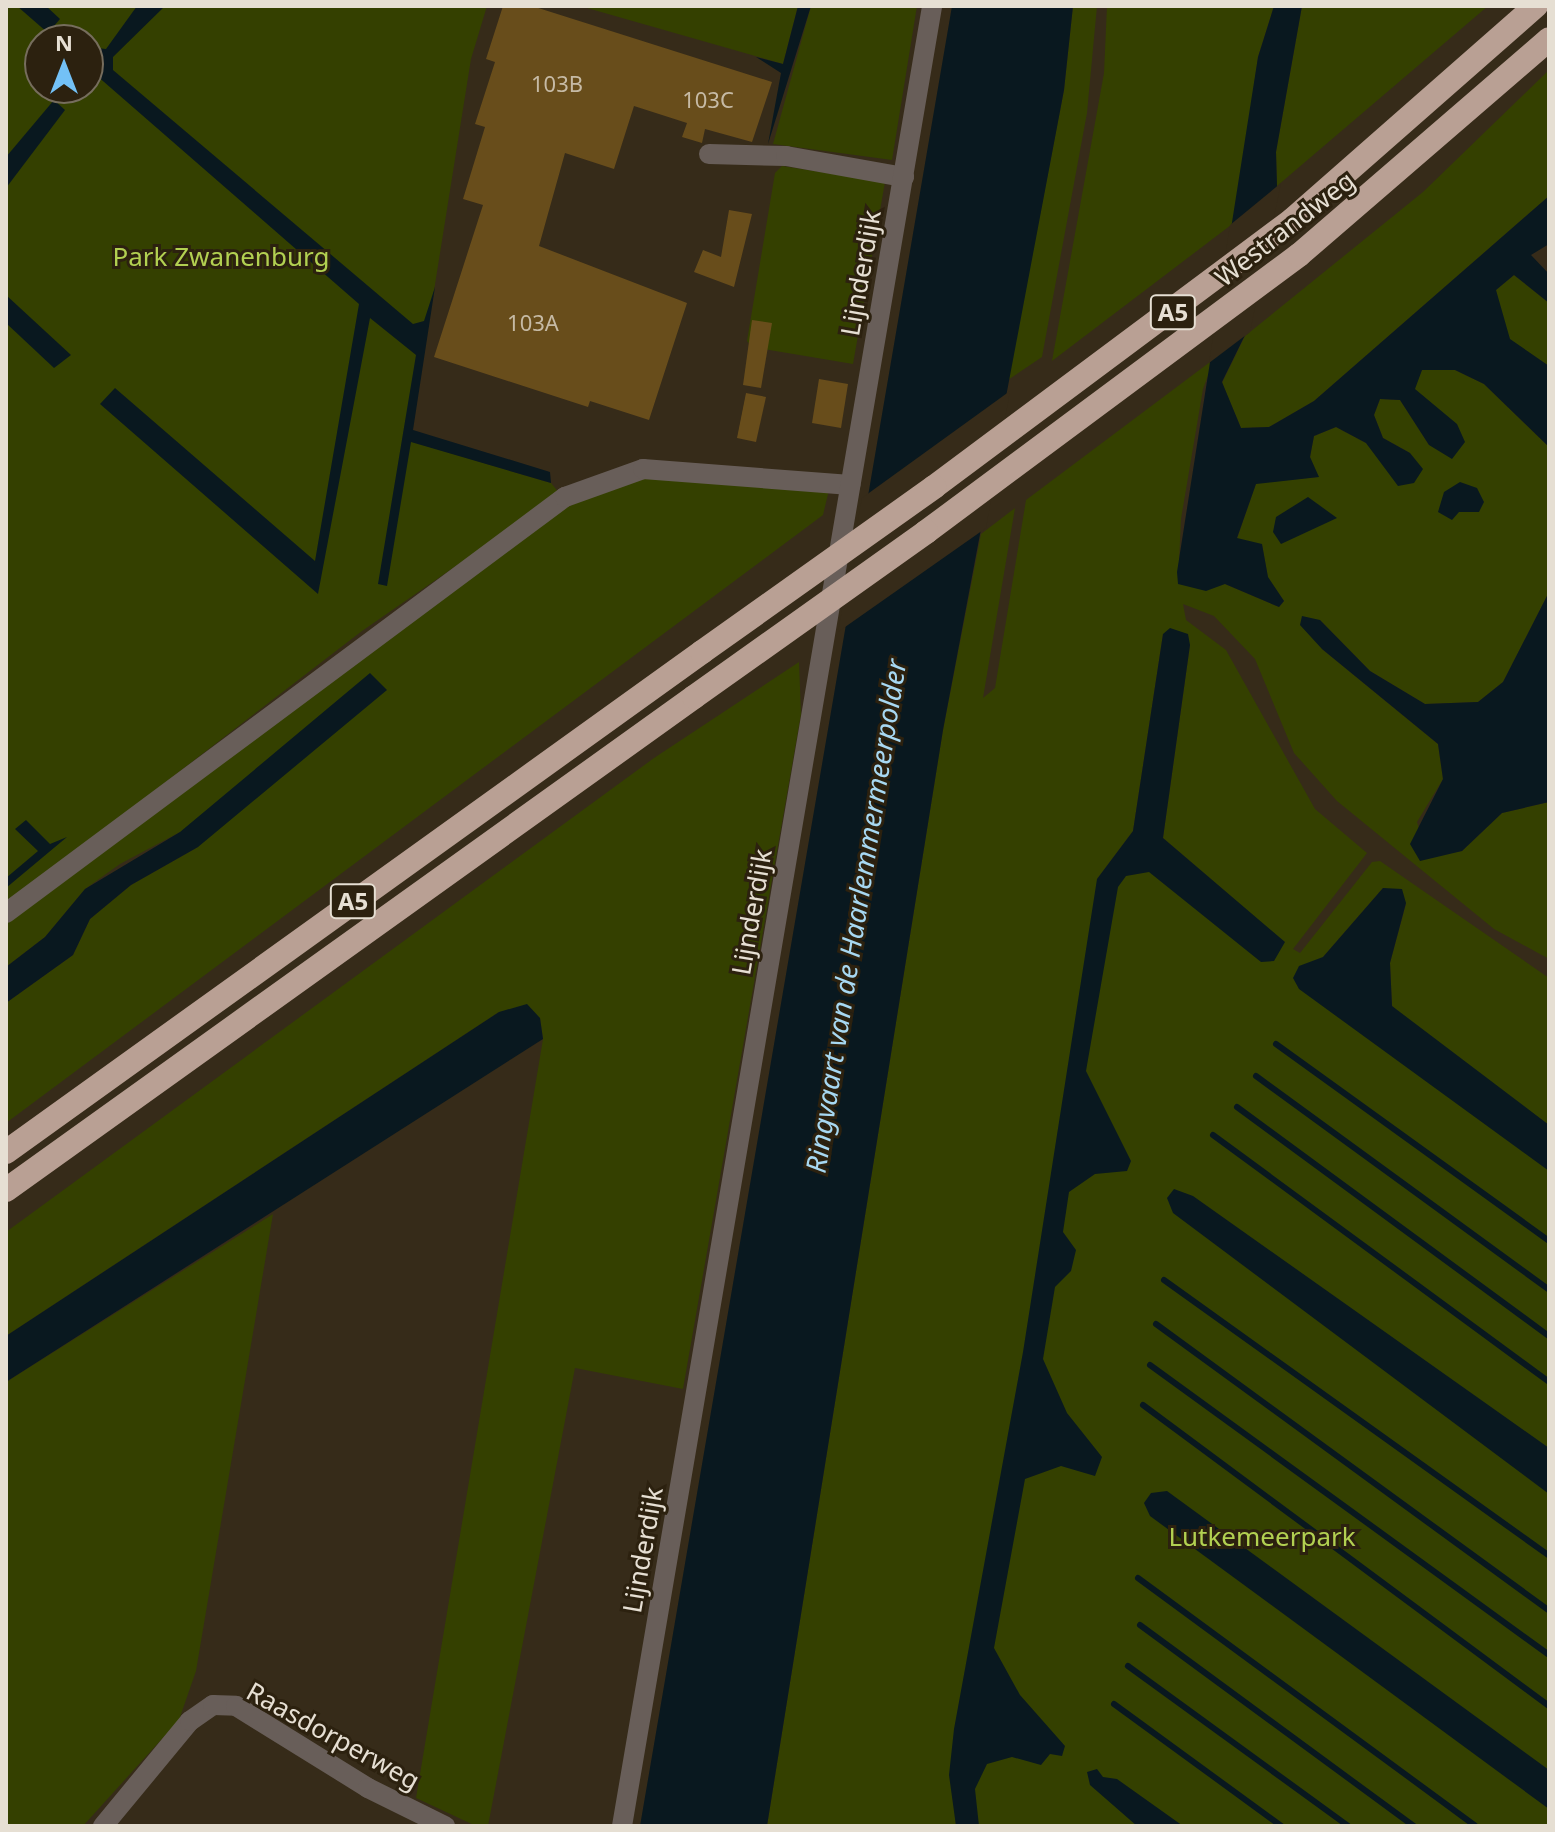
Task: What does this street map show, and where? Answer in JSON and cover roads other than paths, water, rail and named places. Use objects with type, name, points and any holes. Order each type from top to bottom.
[{"type":"highway","name":"Westrandweg","points":[[6,1152],[934,487],[1215,280],[1402,126],[1536,6]]},
{"type":"highway","name":"Westrandweg","points":[[6,1190],[1151,368],[1394,178],[1549,39]]},
{"type":"street","name":"Lijnderdijk","points":[[622,1826],[932,6]]},
{"type":"street","points":[[709,154],[786,156],[904,177]]},
{"type":"street","points":[[6,913],[565,497],[643,469],[850,485]]},
{"type":"street","name":"Raasdorperweg","points":[[103,1826],[190,1721],[213,1705],[236,1706],[368,1788],[445,1826]]},
{"type":"water","points":[[17,6],[46,6],[60,19],[56,24],[38,24]]},
{"type":"water","points":[[137,6],[165,6],[113,57],[113,70],[413,324],[424,321],[435,287],[413,430],[550,472],[551,483],[411,442],[387,586],[378,584],[416,355],[370,318],[318,594],[100,404],[115,388],[315,561],[359,304],[104,82],[106,49]]},
{"type":"water","points":[[798,6],[811,6],[768,144],[781,73],[756,57],[783,64]]},
{"type":"water","name":"Ringvaart van de Haarlemmermeerpolder","points":[[952,6],[1073,6],[1064,90],[943,730],[767,1826],[640,1826]]},
{"type":"water","points":[[1274,6],[1302,6],[1276,152],[1277,186],[1245,335],[1222,382],[1241,428],[1269,427],[1314,401],[1549,196],[1549,244],[1531,255],[1549,274],[1549,303],[1514,275],[1496,290],[1510,339],[1549,366],[1549,447],[1484,384],[1455,370],[1422,370],[1415,389],[1457,424],[1465,442],[1452,459],[1429,445],[1400,400],[1380,399],[1374,415],[1383,438],[1410,453],[1423,469],[1414,483],[1398,486],[1366,443],[1336,427],[1314,436],[1310,457],[1319,477],[1256,484],[1237,538],[1262,544],[1268,577],[1284,601],[1279,607],[1225,584],[1206,591],[1178,584],[1177,572],[1258,57]]},
{"type":"water","points":[[51,104],[58,104],[65,110],[6,188],[6,157]]},
{"type":"water","points":[[6,295],[71,355],[54,368],[6,323]]},
{"type":"water","points":[[1460,482],[1477,488],[1484,502],[1479,512],[1459,512],[1452,520],[1438,512],[1444,492]]},
{"type":"water","points":[[1308,497],[1337,518],[1281,544],[1273,532],[1276,517]]},
{"type":"water","points":[[1549,592],[1549,802],[1502,813],[1462,851],[1420,861],[1410,844],[1443,779],[1438,744],[1322,649],[1300,625],[1302,616],[1320,620],[1370,671],[1425,704],[1478,702],[1503,682]]},
{"type":"water","points":[[1170,628],[1188,634],[1190,645],[1163,838],[1285,942],[1274,961],[1261,962],[1149,872],[1126,876],[1118,887],[1086,1071],[1131,1161],[1127,1171],[1095,1174],[1069,1192],[1063,1232],[1076,1250],[1071,1271],[1055,1287],[1043,1359],[1067,1413],[1102,1457],[1095,1476],[1061,1466],[1025,1479],[994,1648],[1020,1695],[1065,1746],[1062,1756],[1050,1754],[1041,1765],[1012,1757],[987,1764],[975,1789],[979,1826],[956,1826],[949,1775],[954,1729],[1023,1352],[1097,879],[1133,831],[1163,634]]},
{"type":"water","points":[[370,673],[387,690],[198,847],[131,885],[90,919],[73,955],[6,1003],[6,967],[45,937],[85,889],[180,832]]},
{"type":"water","points":[[26,820],[50,844],[67,837],[6,888],[6,878],[38,851],[15,829]]},
{"type":"water","points":[[1383,888],[1402,889],[1406,903],[1390,963],[1392,1006],[1549,1125],[1549,1171],[1299,989],[1293,978],[1299,966],[1323,957]]},
{"type":"water","points":[[527,1004],[540,1018],[543,1039],[6,1382],[6,1336],[499,1012]]},
{"type":"water","points":[[1174,1189],[1193,1196],[1549,1448],[1549,1494],[1173,1213],[1167,1198]]},
{"type":"water","points":[[1167,1491],[1549,1770],[1549,1809],[1150,1516],[1144,1503],[1151,1493]]},
{"type":"water","points":[[1097,1769],[1103,1777],[1117,1779],[1183,1826],[1137,1826],[1090,1785],[1087,1772]]},
{"type":"waterway","points":[[1276,1044],[1549,1241]]},
{"type":"waterway","points":[[1256,1076],[1549,1290]]},
{"type":"waterway","points":[[1237,1107],[1549,1336]]},
{"type":"waterway","points":[[1213,1135],[1549,1382]]},
{"type":"waterway","points":[[1164,1280],[1549,1556]]},
{"type":"waterway","points":[[1156,1324],[1549,1611]]},
{"type":"waterway","points":[[1150,1365],[1549,1655]]},
{"type":"waterway","points":[[1143,1405],[1549,1706]]},
{"type":"waterway","points":[[1138,1578],[1475,1826]]},
{"type":"waterway","points":[[1140,1625],[1414,1826]]},
{"type":"waterway","points":[[1128,1666],[1348,1826]]},
{"type":"waterway","points":[[1114,1704],[1281,1826]]},
{"type":"park label","name":"Park Zwanenburg","points":[[221,257]]},
{"type":"park label","name":"Lutkemeerpark","points":[[1262,1537]]}]
